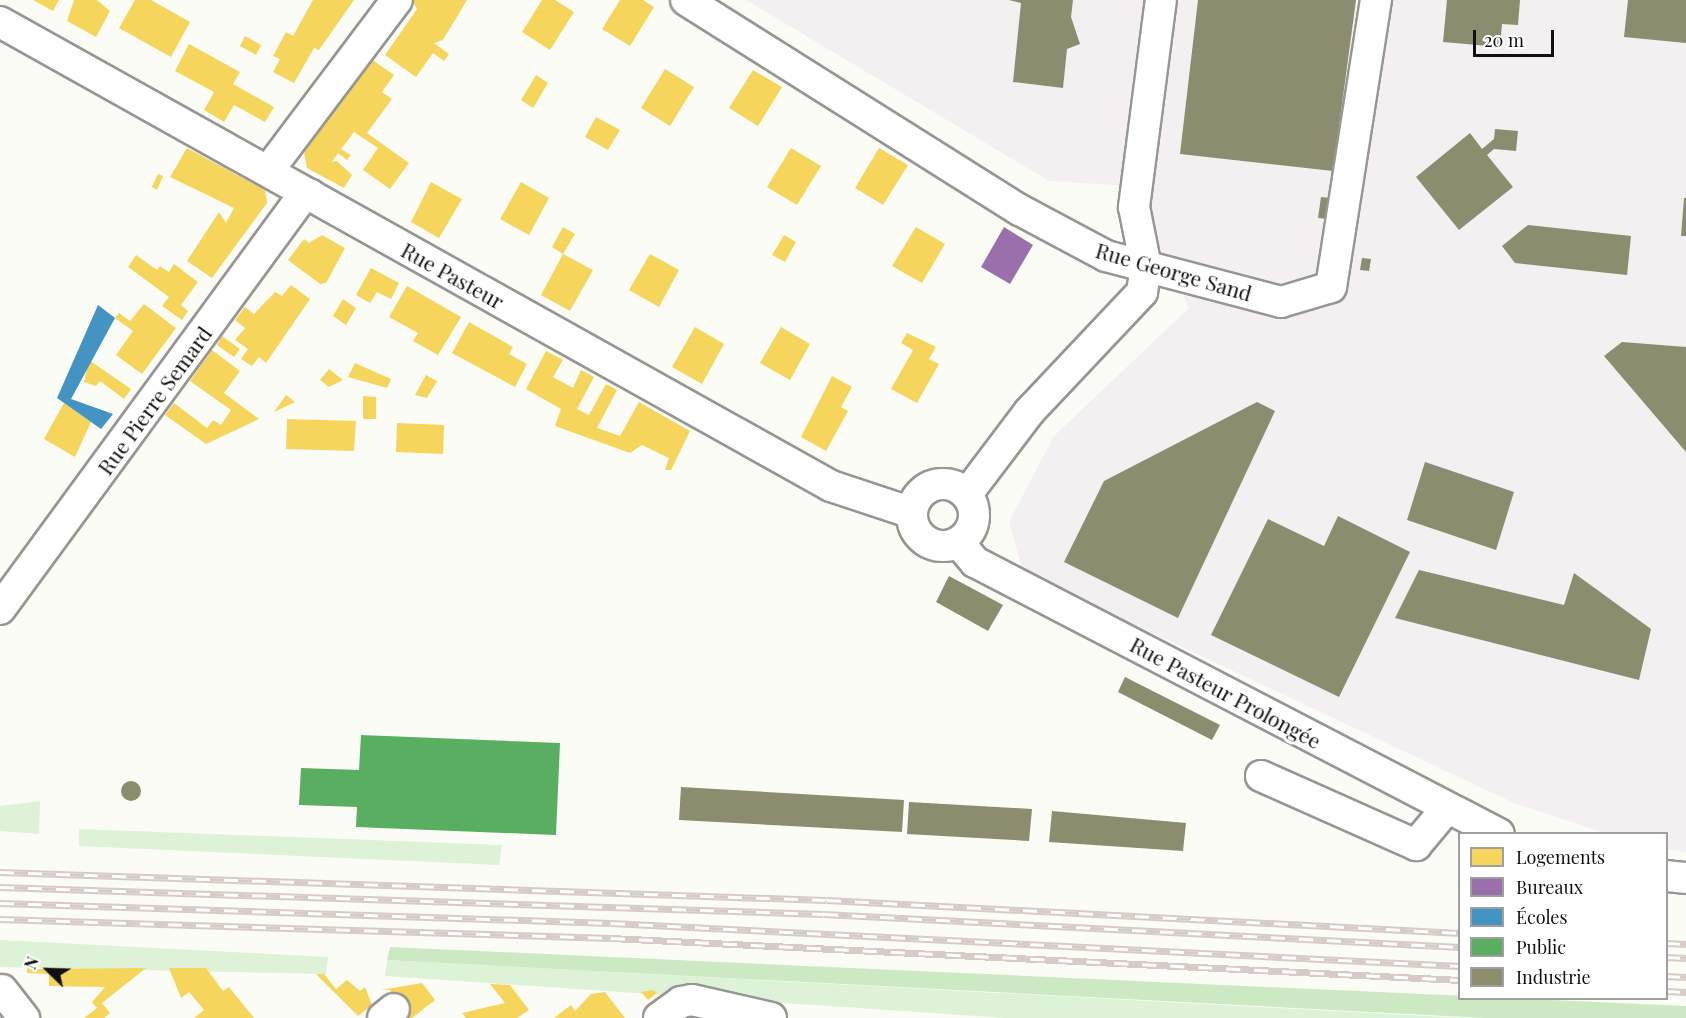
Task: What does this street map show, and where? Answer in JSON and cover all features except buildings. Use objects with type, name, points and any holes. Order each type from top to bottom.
[{"type":"street","points":[[268,171],[397,0]]},
{"type":"street","name":"Rue George Sand","points":[[686,0],[1020,210],[1106,256],[1281,302],[1331,287],[1376,0]]},
{"type":"street","points":[[967,494],[1029,412],[1133,306],[1146,267],[1134,207],[1161,0]]},
{"type":"street","name":"Rue Pasteur","points":[[0,22],[831,486],[912,513]]},
{"type":"street","name":"Rue Pierre Semard","points":[[0,609],[299,201],[310,195]]},
{"type":"street","points":[[952,484],[967,494],[975,516],[959,543],[930,544],[917,533],[912,513],[919,495],[932,486],[952,484]]},
{"type":"street","name":"Rue Pasteur Prolongée","points":[[959,543],[975,562],[1495,832]]},
{"type":"street","points":[[1261,776],[1416,845],[1447,808]]},
{"type":"street","points":[[1668,876],[1686,878]]},
{"type":"street","points":[[2,990],[24,1018]]},
{"type":"street","points":[[670,1010],[771,1018]]},
{"type":"shaded area","points":[[746,0],[1686,0],[1686,852],[1668,849],[1668,832],[1602,832],[1514,803],[1023,572],[1009,522],[1054,436],[1189,308],[1131,186],[1049,181]]},
{"type":"green space","points":[[40,801],[39,834],[0,831],[0,806]]},
{"type":"green space","points":[[79,829],[502,845],[499,865],[79,846]]},
{"type":"green space","points":[[0,940],[328,957],[326,974],[0,967]]},
{"type":"green space","points":[[390,947],[1458,996],[1458,1000],[1554,1000],[1686,1006],[1686,1018],[1484,1018],[387,960]]},
{"type":"green space","points":[[387,960],[1464,1018],[1005,1018],[385,976]]},
{"type":"railway","points":[[0,872],[827,900],[1458,933]]},
{"type":"railway","points":[[0,887],[824,914],[1458,947]]},
{"type":"railway","points":[[0,903],[611,923],[1458,966]]},
{"type":"railway","points":[[0,919],[611,938],[1458,980]]},
{"type":"railway","points":[[1668,943],[1686,944]]},
{"type":"railway","points":[[1668,957],[1686,958]]},
{"type":"railway","points":[[1668,976],[1686,977]]},
{"type":"railway","points":[[1668,991],[1686,992]]}]
